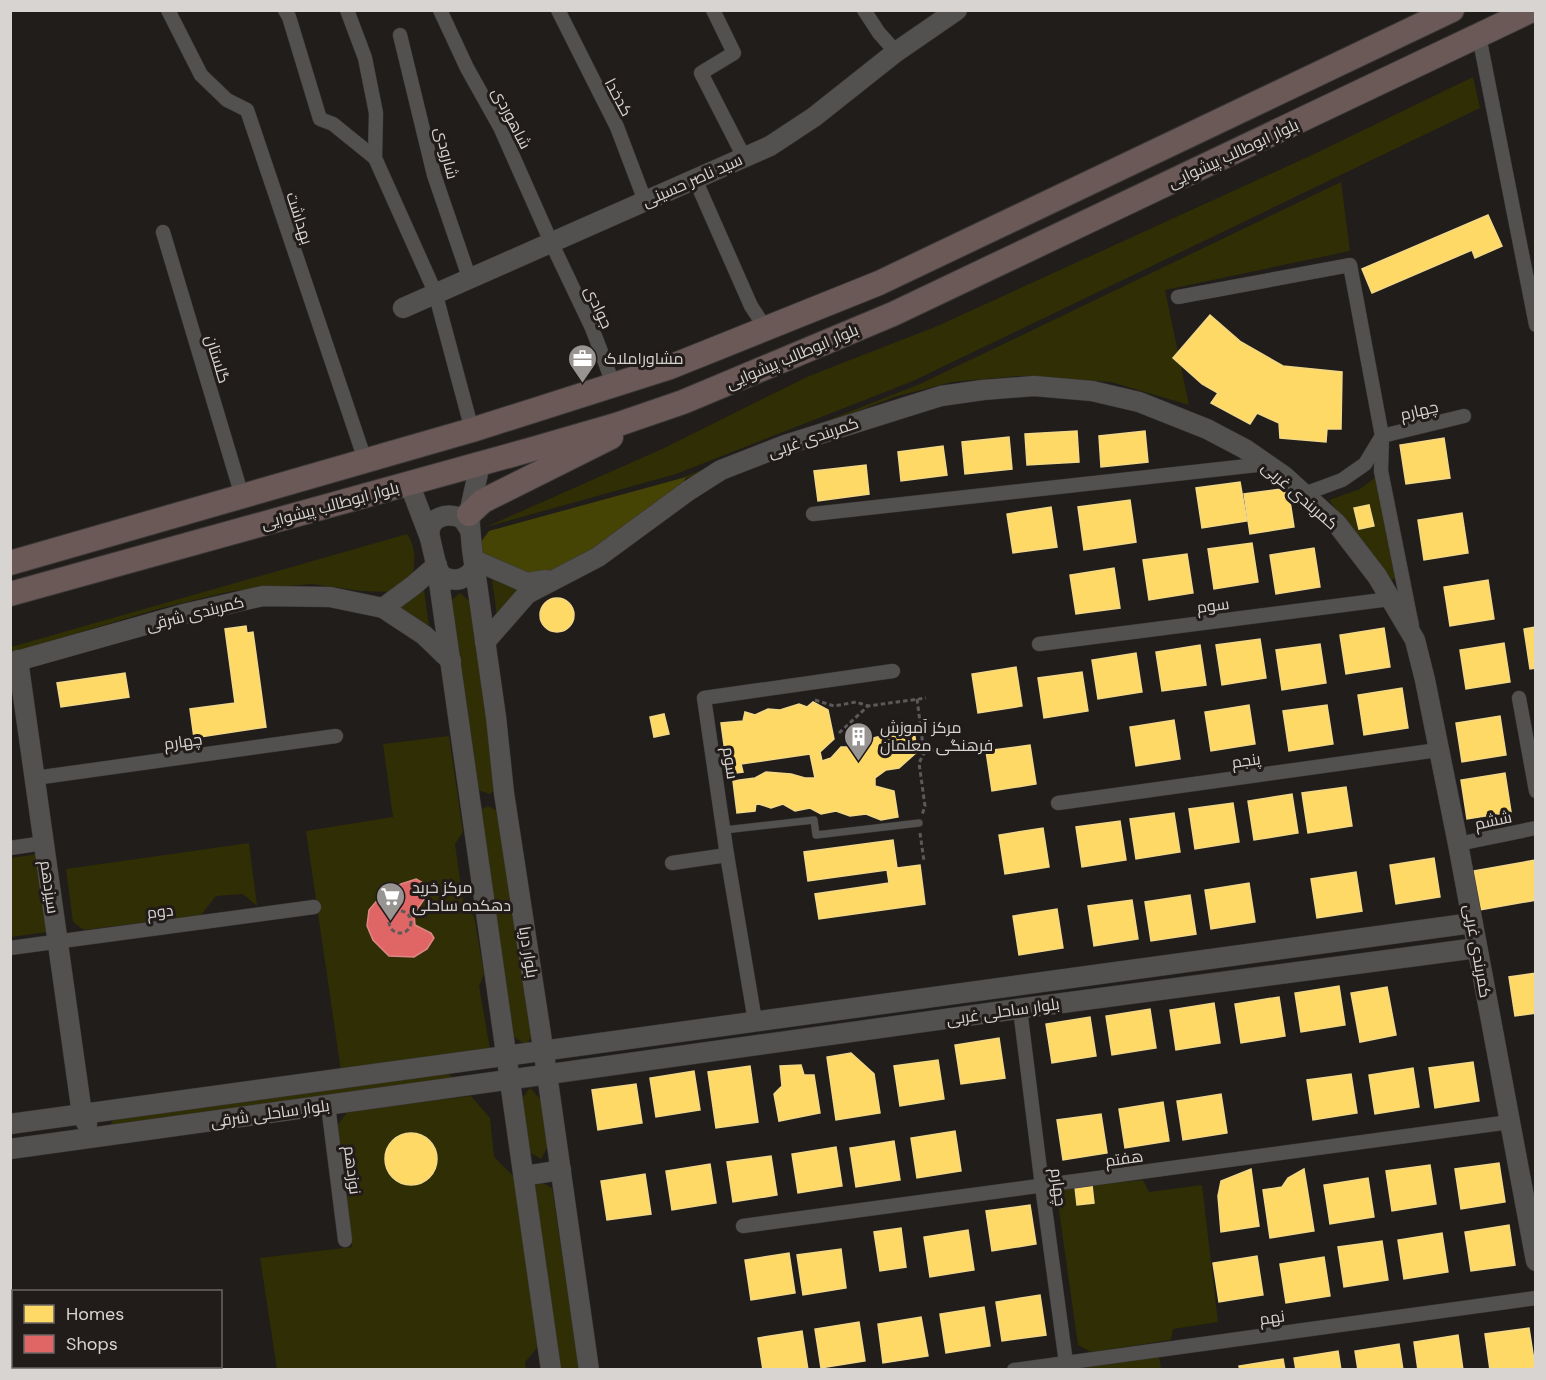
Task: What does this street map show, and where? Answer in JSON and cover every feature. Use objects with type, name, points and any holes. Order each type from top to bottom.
[{"type":"highway","name":"بلوار ابوطالب پیشوایی","points":[[16,592],[616,425],[690,398],[903,309],[1532,10]]},
{"type":"highway","name":"بلوار ابوطالب پیشوایی","points":[[11,558],[242,496],[472,430],[614,387],[670,367],[879,283],[1442,13]]},
{"type":"highway","points":[[469,522],[483,501],[690,398]]},
{"type":"highway","points":[[11,558],[16,592]]},
{"type":"street","name":"بهداشت","points":[[168,10],[201,75],[227,100],[247,110],[365,460]]},
{"type":"street","points":[[285,10],[320,119],[333,124],[375,158]]},
{"type":"street","points":[[347,10],[365,58],[376,113],[375,158],[435,292],[472,430]]},
{"type":"street","name":"شاهوردی","points":[[440,10],[467,68],[500,127],[551,242]]},
{"type":"street","name":"کدخدا","points":[[558,10],[616,127],[645,201]]},
{"type":"street","points":[[713,10],[734,53],[701,73],[744,158]]},
{"type":"street","points":[[864,10],[879,33],[896,52]]},
{"type":"street","points":[[872,10],[879,33]]},
{"type":"street","name":"سید ناصر حسینی","points":[[402,308],[770,146],[814,117],[896,52],[957,10]]},
{"type":"street","name":"شارودی","points":[[400,34],[412,76],[434,175],[469,277]]},
{"type":"street","points":[[1479,36],[1536,325]]},
{"type":"street","points":[[695,179],[751,306],[766,329]]},
{"type":"street","name":"گلستان","points":[[163,232],[242,496]]},
{"type":"street","name":"جوادی","points":[[551,242],[592,328],[614,387]]},
{"type":"street","points":[[1178,297],[1350,265],[1382,436],[1381,471],[1415,640]]},
{"type":"street","name":"کمربندی غربی","points":[[485,642],[526,594],[598,557],[688,491],[721,470],[796,442],[941,396],[1034,386],[1092,391],[1139,402],[1207,429],[1245,449],[1284,476],[1336,524],[1377,576],[1415,640],[1458,844],[1533,1233],[1536,1261]]},
{"type":"street","name":"چهارم","points":[[1382,436],[1464,416]]},
{"type":"street","points":[[1304,494],[1342,480],[1365,464],[1382,436]]},
{"type":"street","name":"بلوار دریا","points":[[480,464],[469,522],[496,717],[529,1077],[524,1176],[552,1370]]},
{"type":"street","points":[[813,514],[1266,464]]},
{"type":"street","name":"بلوار دریا","points":[[409,483],[430,538],[437,566],[471,798],[526,1053],[529,1077],[561,1170],[589,1370]]},
{"type":"street","points":[[430,538],[428,532],[431,525],[443,516],[450,515],[469,522]]},
{"type":"street","points":[[452,660],[424,634],[383,608],[437,566],[442,576],[453,580],[467,577],[474,563],[526,583],[555,579]]},
{"type":"street","name":"کمربندی شرقی","points":[[14,661],[184,614],[263,596],[330,597],[383,608]]},
{"type":"street","name":"سوم","points":[[1039,644],[1390,599]]},
{"type":"street","name":"سیزدهم","points":[[14,661],[35,778],[82,1114],[93,1137]]},
{"type":"street","name":"سوم","points":[[754,1021],[704,698],[893,671]]},
{"type":"street","points":[[1519,698],[1536,791]]},
{"type":"street","name":"چهارم","points":[[35,778],[336,736]]},
{"type":"street","name":"پنجم","points":[[1058,803],[1438,750]]},
{"type":"street","points":[[471,798],[504,793]]},
{"type":"street","name":"ششم","points":[[1458,844],[1536,828]]},
{"type":"street","points":[[10,848],[44,843]]},
{"type":"street","points":[[672,863],[727,855]]},
{"type":"street","name":"دوم","points":[[10,948],[314,907]]},
{"type":"street","name":"بلوار ساحلی غربی","points":[[526,1053],[1473,923]]},
{"type":"street","name":"بلوار ساحلی غربی","points":[[529,1077],[1477,948]]},
{"type":"street","name":"چهارم","points":[[1020,1009],[1067,1366]]},
{"type":"street","points":[[754,1021],[758,1045]]},
{"type":"street","name":"بلوار ساحلی شرقی","points":[[10,1124],[526,1053]]},
{"type":"street","name":"بلوار ساحلی شرقی","points":[[10,1149],[529,1077]]},
{"type":"street","name":"نوزدهم","points":[[328,1105],[345,1240]]},
{"type":"street","name":"هفتم","points":[[742,1226],[1510,1122]]},
{"type":"street","points":[[524,1176],[561,1170]]},
{"type":"street","name":"نهم","points":[[1014,1370],[1067,1366],[1536,1298]]},
{"type":"lane","points":[[724,830],[814,820],[816,836],[919,823]]},
{"type":"path","points":[[815,700],[834,706],[856,702],[868,706],[926,698]]},
{"type":"path","points":[[917,699],[924,753],[919,763],[925,806],[919,823],[924,861]]},
{"type":"path","points":[[839,733],[868,706]]},
{"type":"path","points":[[924,753],[941,749]]},
{"type":"path","points":[[395,911],[405,911],[411,920],[409,929],[400,933],[391,929],[388,924],[391,914],[395,911]]},
{"type":"shaded area","points":[[1473,77],[1480,108],[913,381],[676,474],[486,527],[662,449],[809,376],[935,327],[1312,155]]},
{"type":"shaded area","points":[[1341,182],[1350,251],[1165,290],[1189,405],[1111,382],[1018,376],[952,382],[894,397],[685,479],[684,477],[920,384]]},
{"type":"shaded area","points":[[686,477],[678,493],[596,551],[555,571],[527,577],[483,558],[480,543],[489,531]]},
{"type":"shaded area","points":[[1376,477],[1396,578],[1391,580],[1329,500],[1360,489]]},
{"type":"shaded area","points":[[407,534],[414,553],[413,574],[389,592],[361,591],[312,584],[232,591],[158,609],[11,653],[11,647]]},
{"type":"shaded area","points":[[492,579],[521,590],[497,617]]},
{"type":"shaded area","points":[[424,590],[429,626],[399,608]]},
{"type":"shaded area","points":[[460,593],[469,601],[497,787],[490,794],[478,790],[449,602]]},
{"type":"shaded area","points":[[449,736],[463,832],[455,844],[464,907],[474,916],[484,974],[479,986],[490,1049],[341,1071],[306,831],[393,817],[383,744]]},
{"type":"shaded area","points":[[488,806],[500,812],[533,1035],[526,1045],[514,1037],[478,811]]},
{"type":"shaded area","points":[[249,843],[257,906],[243,894],[216,896],[201,915],[84,930],[73,922],[66,869]]},
{"type":"shaded area","points":[[45,853],[55,931],[11,937],[10,858]]},
{"type":"shaded area","points":[[447,1073],[452,1077],[450,1082],[115,1127],[110,1125],[114,1119]]},
{"type":"shaded area","points":[[530,1088],[541,1100],[548,1146],[541,1159],[527,1151],[520,1101]]},
{"type":"shaded area","points":[[471,1096],[490,1118],[494,1157],[516,1179],[538,1347],[525,1362],[526,1369],[277,1369],[260,1258],[352,1247],[337,1126],[348,1111]]},
{"type":"shaded area","points":[[1143,1180],[1149,1192],[1202,1185],[1218,1322],[1173,1329],[1171,1340],[1091,1352],[1078,1345],[1057,1196],[1065,1188]]},
{"type":"shaded area","points":[[541,1182],[552,1188],[579,1369],[558,1369],[532,1188]]},
{"type":"shaded area","points":[[1159,1356],[1161,1369],[1086,1370],[1087,1367]]},
{"type":"building: Homes","points":[[1488,215],[1502,246],[1475,258],[1472,250],[1372,293],[1362,269]]},
{"type":"building: Homes","points":[[1210,315],[1241,342],[1283,366],[1342,372],[1341,429],[1327,429],[1326,442],[1280,438],[1279,423],[1257,413],[1250,424],[1211,403],[1218,393],[1202,384],[1173,358]]},
{"type":"building: Homes","points":[[1077,431],[1079,462],[1027,465],[1025,434]]},
{"type":"building: Homes","points":[[1145,431],[1148,462],[1101,467],[1099,436]]},
{"type":"building: Homes","points":[[1009,437],[1012,469],[965,474],[962,442]]},
{"type":"building: Homes","points":[[1444,438],[1450,478],[1406,484],[1400,445]]},
{"type":"building: Homes","points":[[943,446],[947,475],[901,481],[898,452]]},
{"type":"building: Homes","points":[[866,465],[869,494],[818,501],[814,471]]},
{"type":"building: Homes","points":[[1240,482],[1247,521],[1202,528],[1196,488]]},
{"type":"building: Homes","points":[[1288,488],[1294,527],[1250,534],[1244,494]]},
{"type":"building: Homes","points":[[1130,500],[1136,542],[1084,550],[1078,507]]},
{"type":"building: Homes","points":[[1369,505],[1374,526],[1359,529],[1354,508]]},
{"type":"building: Homes","points":[[1051,507],[1057,547],[1013,553],[1007,514]]},
{"type":"building: Homes","points":[[1462,513],[1468,553],[1424,560],[1418,520]]},
{"type":"building: Homes","points":[[1252,543],[1258,582],[1214,589],[1208,549]]},
{"type":"building: Homes","points":[[1314,548],[1320,587],[1276,594],[1270,555]]},
{"type":"building: Homes","points":[[1187,554],[1193,593],[1149,600],[1143,560]]},
{"type":"building: Homes","points":[[1114,568],[1120,608],[1076,614],[1070,575]]},
{"type":"building: Homes","points":[[1488,580],[1494,619],[1450,626],[1444,587]]},
{"type":"building: Homes","points":[[557,598],[569,603],[574,615],[569,627],[557,632],[545,627],[540,615],[545,603]]},
{"type":"building: Homes","points":[[246,626],[247,633],[253,632],[266,727],[194,738],[190,709],[235,703],[225,629]]},
{"type":"building: Homes","points":[[1536,627],[1536,668],[1530,669],[1524,629]]},
{"type":"building: Homes","points":[[1384,628],[1390,667],[1346,674],[1340,635]]},
{"type":"building: Homes","points":[[1260,639],[1266,678],[1222,685],[1216,645]]},
{"type":"building: Homes","points":[[1504,643],[1510,682],[1466,689],[1460,650]]},
{"type":"building: Homes","points":[[1320,644],[1326,683],[1282,690],[1276,650]]},
{"type":"building: Homes","points":[[1200,645],[1206,685],[1162,691],[1156,652]]},
{"type":"building: Homes","points":[[1136,653],[1142,692],[1098,699],[1092,660]]},
{"type":"building: Homes","points":[[1016,667],[1022,706],[978,713],[972,674]]},
{"type":"building: Homes","points":[[1082,672],[1088,711],[1044,718],[1038,678]]},
{"type":"building: Homes","points":[[125,673],[129,697],[61,707],[57,683]]},
{"type":"building: Homes","points":[[1402,688],[1408,728],[1364,735],[1358,695]]},
{"type":"building: Homes","name":"مرکز آموزش فرهنگی معلمان","points":[[813,702],[828,710],[834,739],[820,752],[822,761],[831,758],[841,747],[856,747],[866,740],[881,736],[893,726],[914,730],[917,752],[899,768],[886,770],[875,778],[875,786],[894,791],[898,817],[881,820],[866,814],[850,816],[836,811],[821,814],[810,808],[795,811],[783,804],[771,808],[756,803],[755,811],[737,813],[733,781],[755,778],[766,772],[815,778],[810,754],[741,764],[743,772],[728,774],[721,723],[743,721],[745,712],[755,715],[768,709],[780,710],[799,704],[807,707]]},
{"type":"building: Homes","points":[[1249,705],[1255,744],[1211,751],[1205,712]]},
{"type":"building: Homes","points":[[1327,705],[1333,744],[1289,751],[1283,711]]},
{"type":"building: Homes","points":[[664,714],[669,734],[654,737],[650,717]]},
{"type":"building: Homes","points":[[1500,716],[1506,755],[1462,762],[1456,723]]},
{"type":"building: Homes","points":[[1174,720],[1180,759],[1136,766],[1130,727]]},
{"type":"building: Homes","points":[[1030,745],[1036,784],[992,791],[986,751]]},
{"type":"building: Homes","points":[[1505,773],[1511,812],[1467,819],[1461,780]]},
{"type":"building: Homes","points":[[1346,787],[1352,826],[1308,833],[1302,793]]},
{"type":"building: Homes","points":[[1292,794],[1298,833],[1254,840],[1248,801]]},
{"type":"building: Homes","points":[[1233,803],[1239,842],[1195,849],[1189,809]]},
{"type":"building: Homes","points":[[1174,813],[1180,852],[1136,859],[1130,819]]},
{"type":"building: Homes","points":[[1120,821],[1126,860],[1082,867],[1076,827]]},
{"type":"building: Homes","points":[[1043,828],[1049,867],[1005,874],[999,835]]},
{"type":"building: Homes","points":[[893,840],[897,868],[920,865],[925,904],[819,919],[815,894],[889,883],[887,870],[808,881],[804,852]]},
{"type":"building: Homes","points":[[1434,858],[1440,897],[1396,904],[1390,865]]},
{"type":"building: Homes","points":[[1536,860],[1536,900],[1480,910],[1473,871]]},
{"type":"building: Homes","points":[[1356,872],[1362,911],[1317,918],[1311,879]]},
{"type":"building: Homes","points":[[1249,883],[1255,922],[1211,929],[1205,890]]},
{"type":"building: Homes","points":[[1190,895],[1196,934],[1151,941],[1145,902]]},
{"type":"building: Homes","points":[[1132,900],[1138,939],[1094,946],[1088,906]]},
{"type":"building: Homes","points":[[1057,909],[1063,948],[1019,955],[1013,916]]},
{"type":"building: Homes","points":[[1536,973],[1536,1013],[1515,1016],[1509,977]]},
{"type":"building: Homes","points":[[1339,986],[1345,1025],[1301,1032],[1295,993]]},
{"type":"building: Homes","points":[[1387,987],[1396,1035],[1360,1042],[1351,993]]},
{"type":"building: Homes","points":[[1279,997],[1285,1036],[1241,1043],[1235,1004]]},
{"type":"building: Homes","points":[[1214,1003],[1220,1043],[1176,1050],[1170,1010]]},
{"type":"building: Homes","points":[[1150,1009],[1156,1048],[1112,1055],[1106,1016]]},
{"type":"building: Homes","points":[[1090,1017],[1096,1056],[1052,1063],[1046,1024]]},
{"type":"building: Homes","points":[[999,1038],[1005,1078],[961,1084],[955,1045]]},
{"type":"building: Homes","points":[[851,1053],[874,1074],[880,1113],[836,1120],[827,1057]]},
{"type":"building: Homes","points":[[938,1060],[944,1099],[900,1106],[894,1066]]},
{"type":"building: Homes","points":[[1473,1062],[1479,1101],[1435,1108],[1429,1068]]},
{"type":"building: Homes","points":[[801,1065],[804,1075],[814,1075],[820,1113],[779,1121],[774,1094],[782,1086],[780,1066]]},
{"type":"building: Homes","points":[[750,1066],[758,1122],[716,1128],[708,1072]]},
{"type":"building: Homes","points":[[1413,1068],[1419,1107],[1375,1114],[1369,1075]]},
{"type":"building: Homes","points":[[694,1071],[700,1110],[656,1117],[650,1078]]},
{"type":"building: Homes","points":[[1351,1074],[1357,1113],[1313,1120],[1307,1080]]},
{"type":"building: Homes","points":[[636,1084],[642,1123],[598,1130],[592,1090]]},
{"type":"building: Homes","points":[[1221,1094],[1227,1133],[1183,1140],[1177,1101]]},
{"type":"building: Homes","points":[[1163,1102],[1169,1141],[1125,1148],[1119,1109]]},
{"type":"building: Homes","points":[[1101,1114],[1107,1153],[1063,1160],[1057,1120]]},
{"type":"building: Homes","points":[[955,1131],[961,1171],[917,1178],[911,1138]]},
{"type":"building: Homes","points":[[411,1133],[421,1135],[429,1141],[435,1149],[437,1159],[435,1169],[429,1177],[421,1183],[411,1185],[401,1183],[393,1177],[387,1169],[385,1159],[387,1149],[393,1141],[401,1135]]},
{"type":"building: Homes","points":[[894,1141],[900,1180],[856,1187],[850,1148]]},
{"type":"building: Homes","points":[[836,1147],[842,1186],[798,1193],[792,1154]]},
{"type":"building: Homes","points":[[771,1156],[777,1195],[733,1202],[727,1162]]},
{"type":"building: Homes","points":[[1499,1163],[1505,1202],[1461,1209],[1455,1169]]},
{"type":"building: Homes","points":[[710,1164],[716,1203],[672,1210],[666,1171]]},
{"type":"building: Homes","points":[[1430,1165],[1436,1204],[1392,1211],[1386,1171]]},
{"type":"building: Homes","points":[[1251,1169],[1259,1226],[1221,1232],[1218,1196],[1221,1181]]},
{"type":"building: Homes","points":[[1304,1169],[1314,1231],[1270,1238],[1263,1190],[1282,1187],[1288,1178]]},
{"type":"building: Homes","points":[[645,1174],[651,1214],[607,1220],[601,1181]]},
{"type":"building: Homes","points":[[1368,1178],[1374,1217],[1330,1224],[1324,1185]]},
{"type":"building: Homes","points":[[1092,1185],[1094,1203],[1077,1205],[1075,1187]]},
{"type":"building: Homes","points":[[1030,1205],[1036,1244],[992,1251],[986,1211]]},
{"type":"building: Homes","points":[[1509,1225],[1515,1265],[1471,1271],[1465,1232]]},
{"type":"building: Homes","points":[[901,1228],[906,1267],[880,1271],[874,1232]]},
{"type":"building: Homes","points":[[968,1230],[974,1270],[930,1277],[924,1237]]},
{"type":"building: Homes","points":[[1442,1233],[1448,1272],[1404,1279],[1398,1240]]},
{"type":"building: Homes","points":[[1382,1241],[1388,1280],[1344,1287],[1338,1247]]},
{"type":"building: Homes","points":[[841,1249],[846,1288],[803,1295],[797,1255]]},
{"type":"building: Homes","points":[[789,1253],[795,1293],[751,1300],[745,1260]]},
{"type":"building: Homes","points":[[1257,1256],[1263,1295],[1219,1302],[1213,1263]]},
{"type":"building: Homes","points":[[1324,1257],[1330,1296],[1286,1303],[1280,1264]]},
{"type":"building: Homes","points":[[1040,1295],[1046,1335],[1002,1341],[996,1302]]},
{"type":"building: Homes","points":[[984,1307],[990,1346],[946,1353],[940,1314]]},
{"type":"building: Homes","points":[[921,1317],[928,1356],[883,1363],[878,1324]]},
{"type":"building: Homes","points":[[859,1322],[865,1361],[821,1368],[815,1329]]},
{"type":"building: Homes","points":[[1529,1328],[1535,1367],[1518,1370],[1490,1370],[1485,1334]]},
{"type":"building: Homes","points":[[802,1331],[808,1370],[763,1370],[758,1338]]},
{"type":"building: Homes","points":[[1458,1335],[1463,1370],[1418,1370],[1414,1342]]},
{"type":"building: Homes","points":[[1399,1344],[1403,1370],[1358,1370],[1355,1351]]},
{"type":"building: Homes","points":[[1338,1351],[1341,1370],[1296,1370],[1294,1358]]},
{"type":"building: Homes","points":[[1283,1359],[1285,1370],[1240,1370],[1239,1366]]},
{"type":"building: Homes","points":[[101,1368],[146,1368],[146,1370],[101,1370]]},
{"type":"building: Shops","name":"مرکز خرید دهکده ساحلی","points":[[416,879],[425,884],[429,892],[414,914],[415,925],[431,933],[434,938],[427,949],[414,957],[389,956],[373,940],[367,926],[369,910],[380,897],[401,884]]},
{"type":"place","name":"مشاوراملاک","points":[[583,384]]},
{"type":"place","name":"مرکز آموزش فرهنگی معلمان","points":[[859,762]]},
{"type":"place","name":"مرکز خرید دهکده ساحلی","points":[[391,922]]}]
